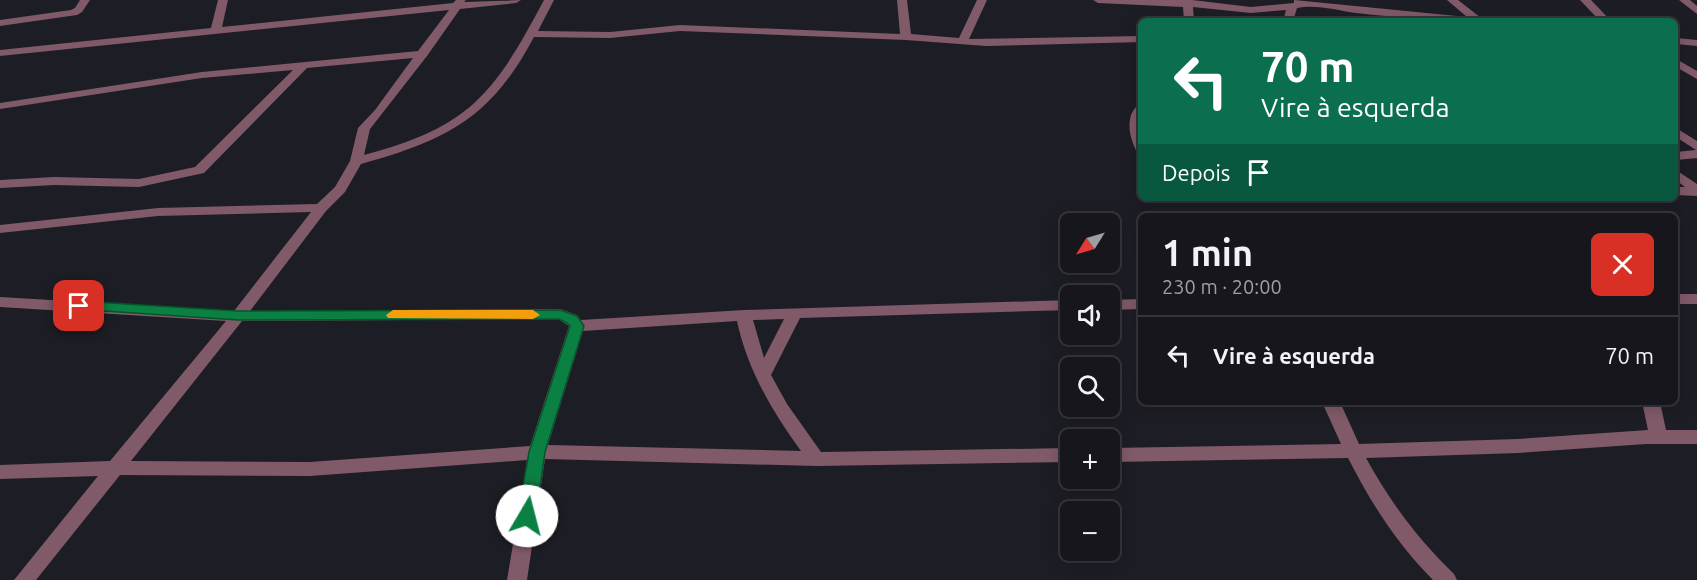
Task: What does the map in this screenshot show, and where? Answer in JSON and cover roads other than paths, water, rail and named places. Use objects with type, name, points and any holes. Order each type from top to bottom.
[{"type":"street","points":[[0,23],[73,13],[79,10],[85,0]]},
{"type":"street","points":[[216,30],[223,0]]},
{"type":"street","points":[[0,53],[412,10],[459,3],[516,0]]},
{"type":"street","points":[[356,161],[417,142],[477,108],[509,70],[549,0]]},
{"type":"street","points":[[902,0],[906,37]]},
{"type":"street","points":[[962,42],[982,0]]},
{"type":"street","points":[[1098,0],[1187,2],[1251,10],[1308,3],[1450,18]]},
{"type":"street","points":[[1452,0],[1475,18]]},
{"type":"street","points":[[1585,0],[1603,18]]},
{"type":"street","points":[[1684,0],[1697,11]]},
{"type":"street","points":[[396,1],[412,10],[447,20]]},
{"type":"street","points":[[1187,2],[1190,18]]},
{"type":"street","points":[[24,580],[238,316],[321,208],[340,189],[356,161],[364,128],[423,54],[459,3]]},
{"type":"street","points":[[1289,18],[1294,3]]},
{"type":"street","points":[[531,34],[610,35],[680,28],[906,37],[962,42],[1138,39]]},
{"type":"street","points":[[1678,41],[1697,43]]},
{"type":"street","points":[[0,106],[202,75],[423,54]]},
{"type":"street","points":[[1678,63],[1697,76]]},
{"type":"street","points":[[0,184],[54,181],[140,183],[199,170],[305,64]]},
{"type":"street","points":[[1138,115],[1134,124],[1134,136],[1138,144]]},
{"type":"street","points":[[1678,133],[1697,147]]},
{"type":"street","points":[[1678,156],[1697,154]]},
{"type":"street","points":[[1678,176],[1697,191]]},
{"type":"street","points":[[1678,191],[1697,191]]},
{"type":"street","points":[[0,229],[158,212],[321,208]]},
{"type":"street","points":[[0,303],[238,316],[560,314],[572,319],[577,326]]},
{"type":"street","points":[[1120,305],[1138,304]]},
{"type":"street","points":[[577,326],[744,315],[1060,305]]},
{"type":"street","points":[[763,375],[795,313]]},
{"type":"street","points":[[744,315],[748,342],[775,402],[816,459]]},
{"type":"street","points":[[517,580],[537,452],[577,326]]},
{"type":"street","points":[[1331,405],[1383,505],[1412,544],[1447,580]]},
{"type":"street","points":[[1652,405],[1658,435]]},
{"type":"street","points":[[1120,455],[1529,446],[1658,435],[1697,437]]},
{"type":"street","points":[[0,472],[113,468],[310,469],[537,452],[816,459],[1060,455]]}]
